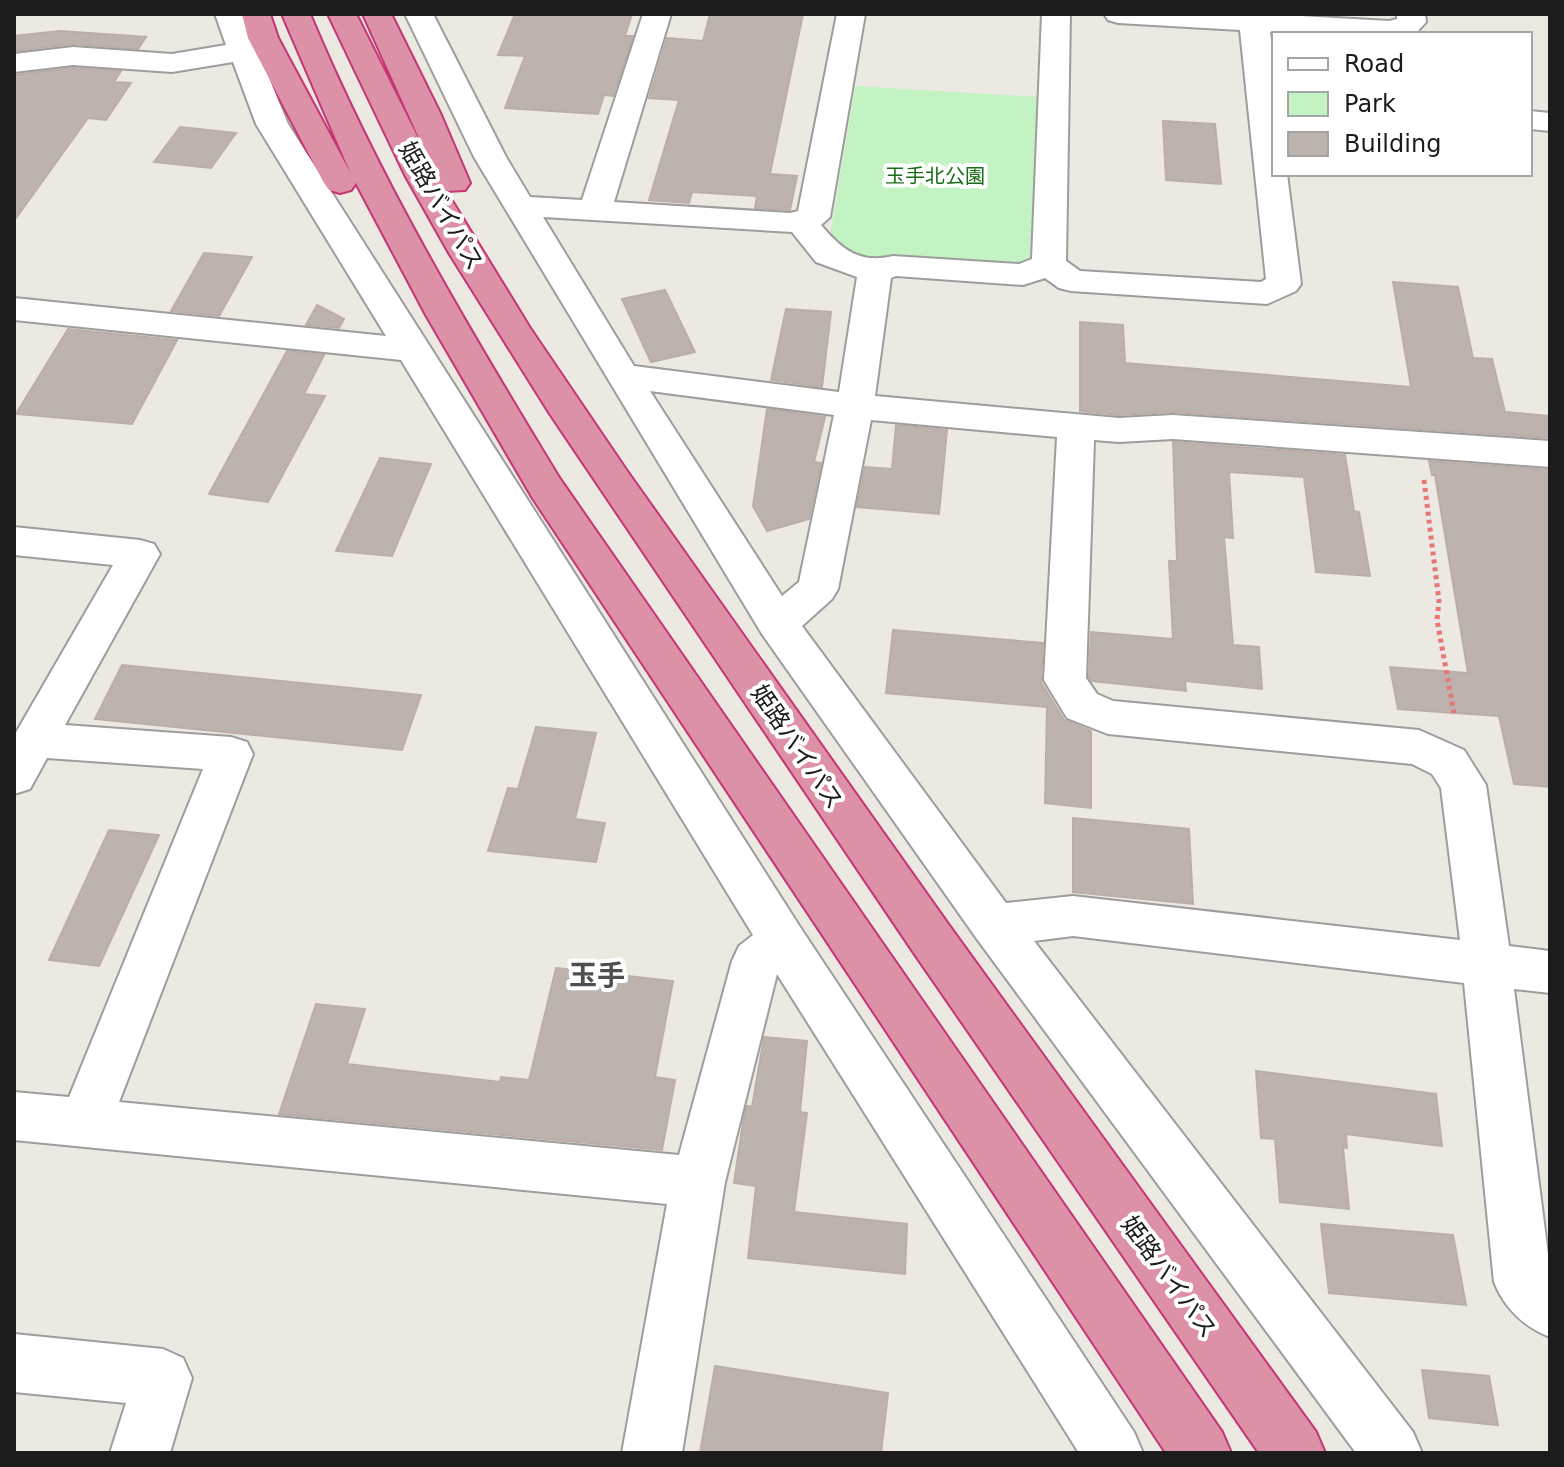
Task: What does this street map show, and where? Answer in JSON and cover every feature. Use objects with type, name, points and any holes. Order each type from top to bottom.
[{"type":"highway","points":[[256,14],[263,38],[363,227],[469,358]]},
{"type":"highway","name":"姫路バイパス","points":[[296,14],[318,71],[370,180],[546,488],[1201,1453]]},
{"type":"highway","name":"姫路バイパス","points":[[342,14],[362,62],[417,168],[521,343],[963,987],[1295,1453]]},
{"type":"highway","points":[[377,14],[426,115],[521,343]]},
{"type":"street","points":[[229,14],[272,124],[782,940],[1113,1453]]},
{"type":"street","points":[[419,14],[490,157],[622,376],[777,623],[994,925],[1392,1453]]},
{"type":"street","points":[[595,210],[657,14]]},
{"type":"street","points":[[520,206],[790,223],[813,217],[851,14]]},
{"type":"street","points":[[1049,264],[1056,14]]},
{"type":"street","points":[[1118,14],[1389,30],[1407,26],[1412,22],[1411,14]]},
{"type":"street","points":[[1254,22],[1272,142]]},
{"type":"street","points":[[14,63],[73,56],[172,63],[243,51]]},
{"type":"street","points":[[1049,264],[1071,281],[1267,293],[1284,284],[1275,176]]},
{"type":"street","points":[[800,221],[828,255],[875,272],[893,266],[1023,275],[1049,264]]},
{"type":"street","points":[[777,623],[818,589],[855,406],[875,272]]},
{"type":"street","points":[[14,309],[415,350]]},
{"type":"street","points":[[622,376],[855,406],[1119,430],[1173,427],[1550,454]]},
{"type":"street","points":[[1076,426],[1065,680],[1082,706],[1108,717],[1419,747],[1448,762],[1463,785],[1487,964],[1522,1282],[1550,1309]]},
{"type":"street","points":[[14,541],[140,554],[24,758]]},
{"type":"street","points":[[24,758],[231,754],[85,1122]]},
{"type":"street","points":[[994,925],[1073,916],[1550,972]]},
{"type":"street","points":[[652,1453],[698,1182],[756,961],[782,940]]},
{"type":"street","points":[[14,1116],[698,1182]]},
{"type":"street","points":[[14,1363],[163,1378],[140,1453]]},
{"type":"path","points":[[1419,444],[1439,601],[1437,620],[1454,713]]},
{"type":"green space","name":"玉手北公園","points":[[855,86],[1040,97],[1033,258],[1016,266],[854,256],[829,242]]},
{"type":"building","points":[[515,14],[632,14],[625,36],[633,36],[613,96],[604,95],[598,114],[505,108],[525,56],[498,55]]},
{"type":"building","points":[[710,14],[803,14],[770,174],[797,176],[790,210],[755,208],[757,196],[692,192],[689,203],[649,200],[679,100],[649,98],[667,38],[703,41]]},
{"type":"building","points":[[60,31],[146,37],[138,49],[73,44],[14,51],[14,36]]},
{"type":"building","points":[[73,68],[121,71],[114,82],[131,83],[106,120],[88,118],[14,221],[14,75]]},
{"type":"building","points":[[1163,121],[1215,124],[1221,184],[1166,180]]},
{"type":"building","points":[[180,127],[236,133],[211,168],[154,162]]},
{"type":"building","points":[[204,253],[252,257],[219,316],[171,311]]},
{"type":"building","points":[[1393,282],[1458,287],[1473,358],[1492,359],[1505,412],[1550,416],[1550,438],[1173,412],[1119,415],[1080,411],[1080,322],[1123,325],[1125,363],[1411,387]]},
{"type":"building","points":[[665,290],[695,352],[651,362],[622,299]]},
{"type":"building","points":[[317,305],[344,319],[339,328],[306,325]]},
{"type":"building","points":[[786,309],[831,312],[822,387],[771,380]]},
{"type":"building","points":[[68,329],[177,340],[132,424],[16,414]]},
{"type":"building","points":[[287,351],[324,355],[304,394],[325,396],[268,502],[209,494]]},
{"type":"building","points":[[767,409],[825,417],[814,462],[821,463],[809,519],[767,531],[753,506]]},
{"type":"building","points":[[896,425],[947,430],[939,514],[857,507],[865,467],[892,469]]},
{"type":"building","points":[[1173,442],[1345,455],[1354,511],[1359,512],[1370,576],[1316,572],[1304,477],[1229,472],[1233,538],[1224,537],[1233,645],[1259,647],[1262,689],[1185,681],[1186,691],[1092,681],[1089,677],[1091,632],[1173,639],[1169,561],[1177,561]]},
{"type":"building","points":[[380,458],[431,464],[392,556],[336,551]]},
{"type":"building","points":[[1429,461],[1550,470],[1550,787],[1514,784],[1499,716],[1398,709],[1390,667],[1468,673],[1435,475],[1432,475]]},
{"type":"building","points":[[893,630],[1043,643],[1041,682],[1064,720],[1091,731],[1091,808],[1045,803],[1047,707],[886,693]]},
{"type":"building","points":[[122,665],[421,695],[402,750],[95,719]]},
{"type":"building","points":[[536,727],[596,733],[575,819],[605,823],[596,862],[488,851],[508,788],[518,789]]},
{"type":"building","points":[[1073,818],[1189,829],[1193,904],[1073,892]]},
{"type":"building","points":[[109,830],[159,835],[99,966],[49,960]]},
{"type":"building","points":[[556,968],[673,981],[655,1077],[675,1080],[662,1150],[279,1114],[316,1004],[365,1009],[347,1064],[500,1082],[501,1077],[529,1080]]},
{"type":"building","points":[[764,1037],[807,1041],[800,1112],[807,1113],[794,1212],[907,1224],[905,1274],[748,1258],[756,1186],[734,1183],[743,1122],[747,1106],[752,1107]]},
{"type":"building","points":[[1256,1071],[1436,1094],[1442,1146],[1346,1134],[1347,1148],[1343,1147],[1349,1209],[1280,1202],[1275,1139],[1261,1138]]},
{"type":"building","points":[[1321,1224],[1453,1235],[1466,1305],[1329,1293]]},
{"type":"building","points":[[715,1366],[888,1393],[881,1453],[700,1453]]},
{"type":"building","points":[[1422,1370],[1489,1376],[1498,1425],[1429,1418]]},
{"type":"district","name":"玉手","points":[[597,975]]}]
